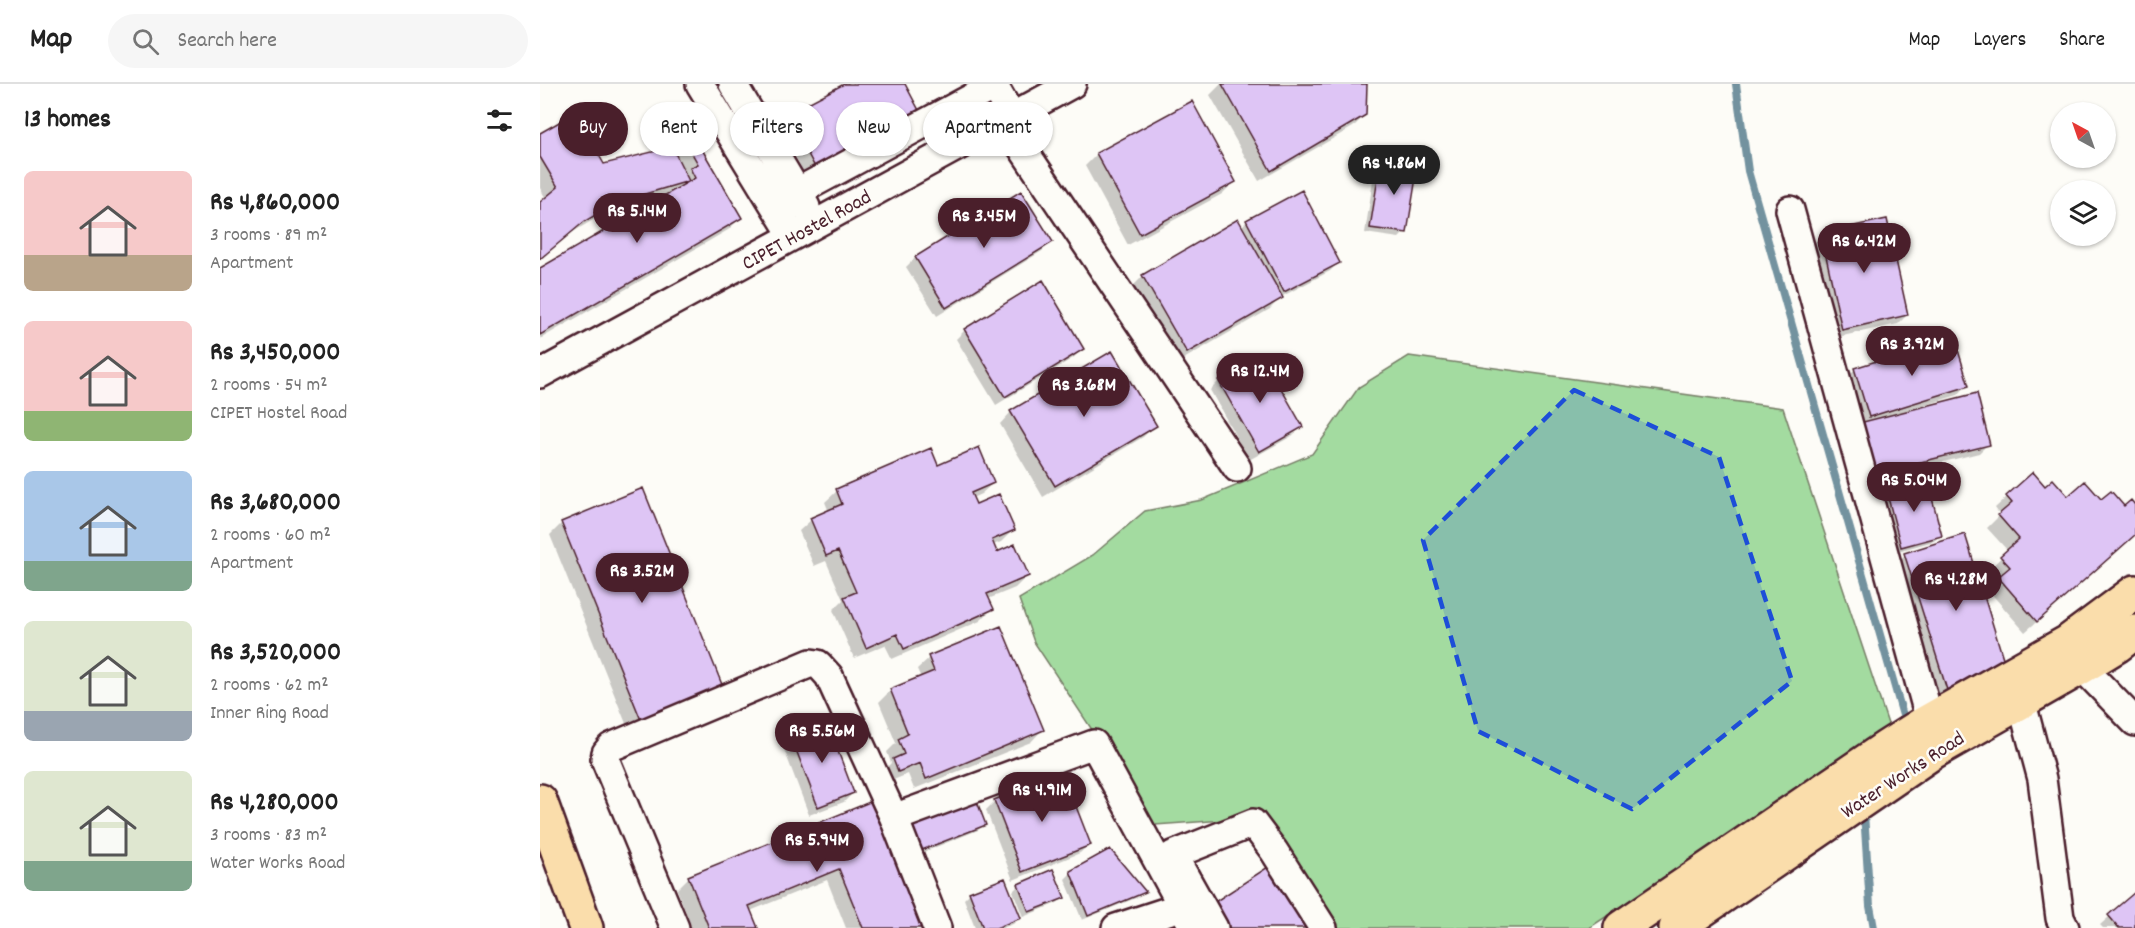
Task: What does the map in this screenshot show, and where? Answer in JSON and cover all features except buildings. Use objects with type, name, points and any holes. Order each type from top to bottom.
[{"type":"main road","name":"Water Works Road","points":[[2014,688],[2068,642],[2135,592]]},
{"type":"main road","name":"Water Works Road","points":[[1676,928],[1929,732],[2014,688],[2082,667],[2135,632]]},
{"type":"main road","name":"Water Works Road","points":[[1622,928],[1894,760]]},
{"type":"main road","points":[[540,801],[585,928]]},
{"type":"street","points":[[700,84],[804,230]]},
{"type":"street","points":[[733,84],[797,192],[804,230]]},
{"type":"street","name":"CIPET Hostel Road","points":[[1039,102],[1072,84]]},
{"type":"street","points":[[964,102],[994,86],[1001,102]]},
{"type":"street","points":[[797,192],[923,124]]},
{"type":"street","name":"CIPET Hostel Road","points":[[540,374],[940,156]]},
{"type":"street","points":[[1032,156],[1237,468]]},
{"type":"street","points":[[1790,210],[1929,732]]},
{"type":"street","points":[[675,928],[605,759],[606,753],[611,747],[811,663],[818,664],[829,676],[894,818],[937,928]]},
{"type":"street","points":[[2082,667],[2135,722]]},
{"type":"street","points":[[2014,688],[2042,779],[2060,918],[2065,928]]},
{"type":"street","points":[[894,818],[1094,744],[1188,917],[1116,928]]},
{"type":"street","points":[[1214,928],[1173,855],[1253,823],[1274,851],[1323,928]]},
{"type":"highlighted area","points":[[1574,390],[1719,457],[1792,681],[1632,809],[1478,731],[1423,540]]},
{"type":"green space","points":[[1409,356],[1783,408],[1890,730],[1589,928],[1326,928],[1253,818],[1155,825],[1034,642],[1019,599],[1093,555],[1145,511],[1202,500],[1312,454],[1359,387]]},
{"type":"waterway","points":[[1736,84],[1748,171],[1906,726]]},
{"type":"waterway","points":[[1867,811],[1864,813],[1870,906],[1874,928]]}]
